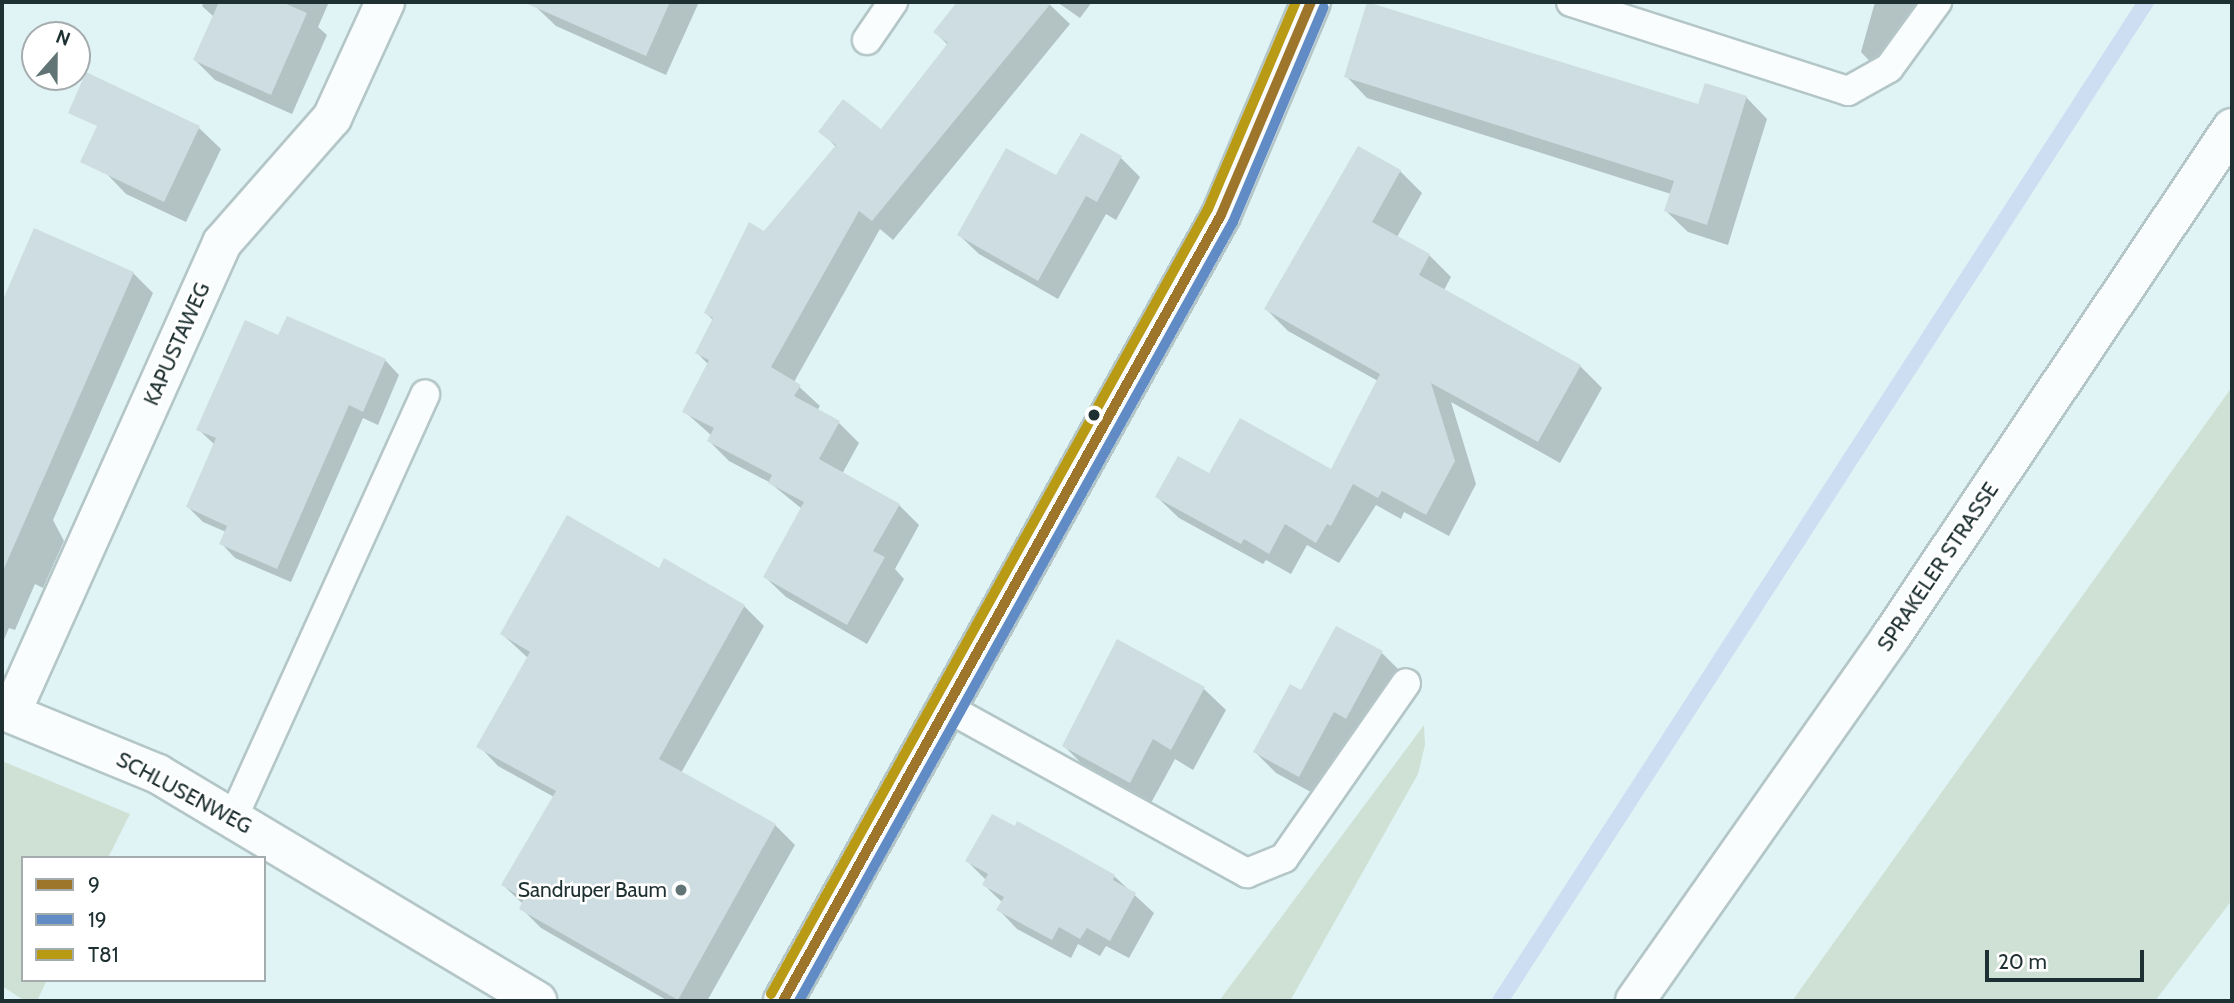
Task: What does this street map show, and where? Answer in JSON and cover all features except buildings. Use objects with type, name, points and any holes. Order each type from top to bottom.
[{"type":"street","name":"KAPUSTAWEG","points":[[7,711],[222,243],[332,118],[385,2]]},
{"type":"street","points":[[783,1001],[1221,215],[1311,2]]},
{"type":"street","name":"SPRAKELER STRASSE","points":[[1635,1001],[1890,638],[2232,128]]},
{"type":"street","name":"SCHLUSENWEG","points":[[7,711],[127,759],[233,818],[537,1001]]},
{"type":"lane","points":[[867,40],[893,2]]},
{"type":"lane","points":[[1571,2],[1848,91],[1889,68],[1937,2]]},
{"type":"lane","points":[[233,818],[425,394]]},
{"type":"lane","points":[[946,708],[1247,873],[1284,858],[1406,683]]},
{"type":"green space","points":[[2232,387],[2232,900],[2155,1001],[1792,1001]]},
{"type":"green space","points":[[1424,725],[1425,745],[1418,774],[1290,1001],[1219,1001]]},
{"type":"green space","points":[[2,761],[130,814],[109,856],[21,856],[21,982],[46,982],[37,1001],[25,1001],[2,986]]},
{"type":"waterway","points":[[1500,1001],[2146,2]]},
{"type":"transit line","name":"T81","points":[[771,994],[1208,209],[1296,2]]},
{"type":"transit line","name":"9","points":[[783,1001],[1221,215],[1311,2]]},
{"type":"transit line","name":"19","points":[[799,1001],[1233,222],[1324,7]]},
{"type":"place","name":"Sandruper Baum","points":[[681,890]]}]
